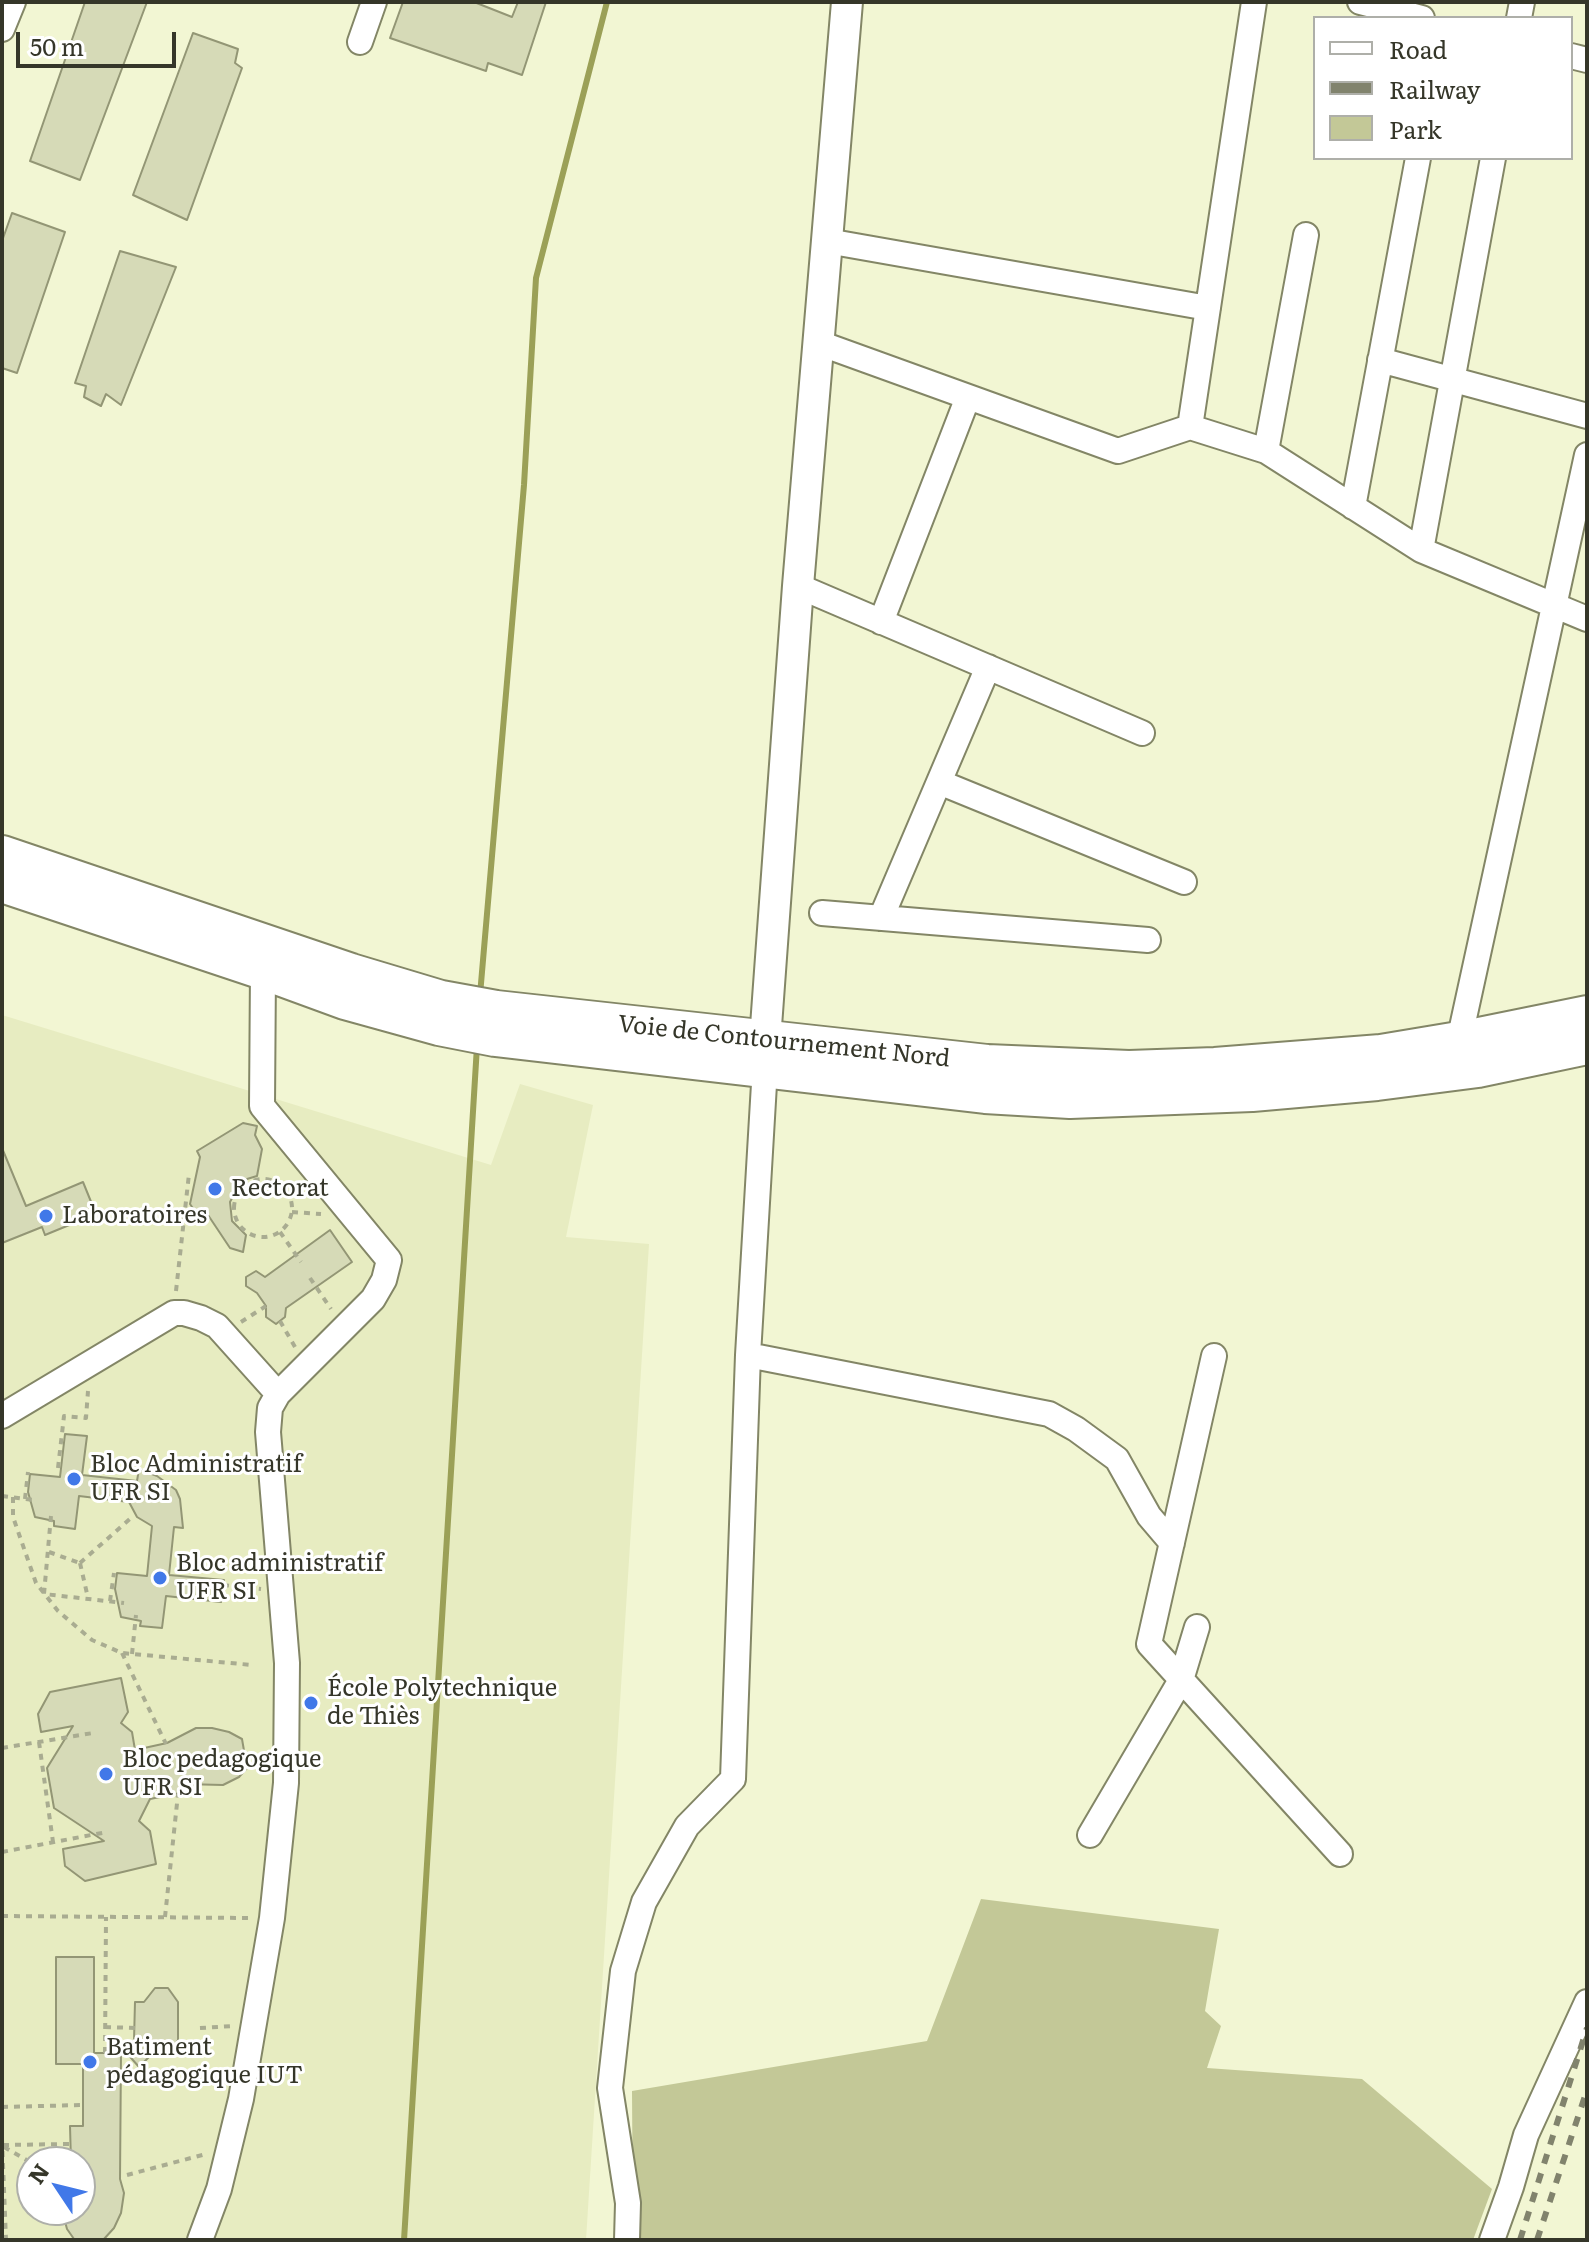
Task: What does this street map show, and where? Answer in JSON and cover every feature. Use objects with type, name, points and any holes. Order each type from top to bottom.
[{"type":"main road","name":"Voie de Contournement Nord","points":[[2,855],[265,957],[345,1000],[495,1023],[765,1054],[985,1094],[1086,1098],[1252,1092],[1478,1068],[1587,1045]]},
{"type":"main road","name":"Voie de Contournement Nord","points":[[2,883],[265,957]]},
{"type":"main road","name":"Voie de Contournement Nord","points":[[765,1054],[1129,1070],[1215,1067],[1381,1054],[1587,1015]]},
{"type":"street","points":[[2,29],[13,2]]},
{"type":"street","points":[[360,42],[374,2]]},
{"type":"street","points":[[627,2240],[628,2203],[610,2088],[623,1971],[644,1902],[687,1826],[733,1779],[748,1355],[765,1054],[798,586],[847,2]]},
{"type":"street","points":[[1190,427],[1254,2]]},
{"type":"street","points":[[1360,2],[1414,16]]},
{"type":"street","points":[[1353,507],[1418,160]]},
{"type":"street","points":[[1421,550],[1493,160]]},
{"type":"street","points":[[1266,451],[1306,235]]},
{"type":"street","points":[[827,241],[1208,308]]},
{"type":"street","points":[[819,343],[1118,451],[1190,427],[1266,451],[1421,550],[1554,606],[1585,623]]},
{"type":"street","points":[[1380,360],[1587,416]]},
{"type":"street","points":[[881,622],[968,397]]},
{"type":"street","points":[[1459,1041],[1587,455]]},
{"type":"street","points":[[798,586],[1142,733]]},
{"type":"street","points":[[881,918],[988,667]]},
{"type":"street","points":[[939,782],[1184,882]]},
{"type":"street","points":[[822,913],[1148,940]]},
{"type":"street","points":[[200,2240],[219,2189],[241,2099],[272,1918],[286,1783],[287,1663],[268,1432],[270,1408],[278,1394],[373,1299],[384,1280],[389,1260],[262,1106],[265,957]]},
{"type":"street","points":[[2,1416],[174,1313],[201,1318],[217,1326],[278,1394]]},
{"type":"street","points":[[748,1355],[1049,1414],[1117,1459],[1149,1516],[1172,1543]]},
{"type":"street","points":[[1214,1356],[1149,1644],[1340,1854]]},
{"type":"street","points":[[1090,1835],[1181,1680],[1197,1627]]},
{"type":"street","points":[[1492,2240],[1526,2135],[1587,2002]]},
{"type":"path","points":[[174,1313],[189,1174]]},
{"type":"path","points":[[267,1179],[276,1182],[289,1195],[292,1212],[280,1232],[268,1237],[250,1235],[237,1222],[234,1214],[237,1196],[249,1183],[267,1179]]},
{"type":"path","points":[[280,1232],[301,1262]]},
{"type":"path","points":[[310,1278],[344,1327]]},
{"type":"path","points":[[280,1321],[306,1365]]},
{"type":"path","points":[[58,1468],[64,1416],[86,1418],[91,1362]]},
{"type":"path","points":[[25,1499],[28,1472]]},
{"type":"path","points":[[2,1496],[34,1500]]},
{"type":"path","points":[[13,1497],[13,1517],[36,1583],[58,1611],[92,1640],[122,1653],[252,1665]]},
{"type":"path","points":[[44,1594],[51,1516]]},
{"type":"path","points":[[80,1563],[131,1518]]},
{"type":"path","points":[[48,1552],[80,1563]]},
{"type":"path","points":[[80,1563],[88,1598]]},
{"type":"path","points":[[110,1601],[114,1573]]},
{"type":"path","points":[[223,1585],[281,1591]]},
{"type":"path","points":[[44,1594],[124,1603]]},
{"type":"path","points":[[132,1654],[136,1615]]},
{"type":"path","points":[[122,1653],[166,1744]]},
{"type":"path","points":[[2,1748],[93,1733]]},
{"type":"path","points":[[39,1742],[53,1842]]},
{"type":"path","points":[[165,1917],[178,1794]]},
{"type":"path","points":[[2,1852],[107,1832]]},
{"type":"path","points":[[2,1916],[272,1918]]},
{"type":"path","points":[[105,2053],[106,1917]]},
{"type":"path","points":[[200,2028],[254,2025]]},
{"type":"path","points":[[105,2027],[135,2028]]},
{"type":"path","points":[[2,2107],[82,2105]]},
{"type":"path","points":[[2,2139],[6,2240]]},
{"type":"path","points":[[2,2145],[69,2144]]},
{"type":"path","points":[[127,2175],[229,2148]]},
{"type":"path","points":[[76,2240],[84,2240]]},
{"type":"shaded area","name":"École Polytechnique de Thiès","points":[[2,1015],[491,1165],[520,1084],[593,1105],[566,1237],[649,1244],[586,2240],[2,2240]]},
{"type":"green space","points":[[981,1899],[1219,1929],[1205,2011],[1221,2026],[1207,2068],[1362,2079],[1492,2189],[1473,2240],[633,2240],[632,2091],[927,2041]]},
{"type":"building","points":[[85,2],[147,2],[80,180],[30,161]]},
{"type":"building","points":[[403,2],[474,2],[512,17],[518,2],[546,2],[522,75],[488,63],[486,71],[390,38]]},
{"type":"building","points":[[193,33],[238,49],[235,63],[242,68],[187,220],[133,195]]},
{"type":"building","points":[[12,213],[65,232],[17,373],[2,368],[2,241]]},
{"type":"building","points":[[120,251],[176,267],[121,405],[106,394],[101,406],[84,397],[86,386],[75,383]]},
{"type":"building","name":"Rectorat","points":[[243,1123],[257,1126],[255,1135],[262,1149],[257,1176],[239,1185],[230,1202],[232,1221],[246,1235],[243,1252],[230,1248],[208,1215],[201,1220],[190,1204],[200,1157],[197,1151]]},
{"type":"building","name":"Laboratoires","points":[[2,1148],[26,1206],[83,1182],[96,1214],[45,1235],[42,1227],[2,1243]]},
{"type":"building","name":"Rectorat","points":[[330,1230],[352,1262],[286,1308],[285,1317],[276,1324],[266,1317],[266,1306],[257,1293],[246,1286],[246,1277],[256,1271],[265,1277]]},
{"type":"building","points":[[65,1434],[87,1436],[82,1475],[137,1481],[139,1469],[157,1476],[176,1490],[183,1528],[174,1527],[169,1575],[224,1580],[221,1602],[166,1596],[162,1628],[140,1626],[141,1621],[121,1617],[115,1589],[117,1573],[147,1576],[152,1526],[137,1517],[129,1502],[79,1496],[75,1529],[54,1526],[54,1521],[35,1517],[28,1492],[30,1474],[60,1477]]},
{"type":"building","name":"Bloc pedagogique UFR SI","points":[[121,1678],[128,1712],[121,1723],[132,1732],[135,1750],[167,1743],[196,1728],[212,1728],[242,1739],[247,1768],[239,1777],[223,1785],[183,1784],[185,1792],[150,1799],[139,1821],[150,1831],[156,1864],[85,1881],[65,1866],[63,1849],[104,1841],[54,1808],[47,1768],[73,1726],[41,1732],[38,1714],[50,1692]]},
{"type":"building","name":"Batiment pédagogique IUT","points":[[56,1957],[94,1957],[94,2053],[121,2053],[120,2179],[124,2193],[121,2213],[104,2239],[74,2239],[67,2229],[66,2226],[96,2226],[96,2146],[71,2146],[70,2126],[83,2126],[83,2064],[56,2064]]},
{"type":"building","points":[[155,1988],[168,1988],[178,2002],[178,2040],[166,2057],[150,2056],[139,2067],[124,2050],[134,2040],[135,2002],[144,2002]]},
{"type":"waterway","points":[[480,995],[524,485],[536,278],[607,2]]},
{"type":"waterway","points":[[404,2240],[477,1046]]},
{"type":"railway","points":[[1520,2240],[1587,2028]]},
{"type":"railway","points":[[1537,2240],[1587,2090]]},
{"type":"place","name":"Rectorat","points":[[215,1189]]},
{"type":"place","name":"Laboratoires","points":[[46,1216]]},
{"type":"place","name":"Bloc Administratif UFR SI","points":[[74,1479]]},
{"type":"place","name":"Bloc administratif UFR SI","points":[[160,1578]]},
{"type":"place","name":"École Polytechnique de Thiès","points":[[311,1703]]},
{"type":"place","name":"Bloc pedagogique UFR SI","points":[[106,1774]]},
{"type":"place","name":"Batiment pédagogique IUT","points":[[90,2062]]}]
